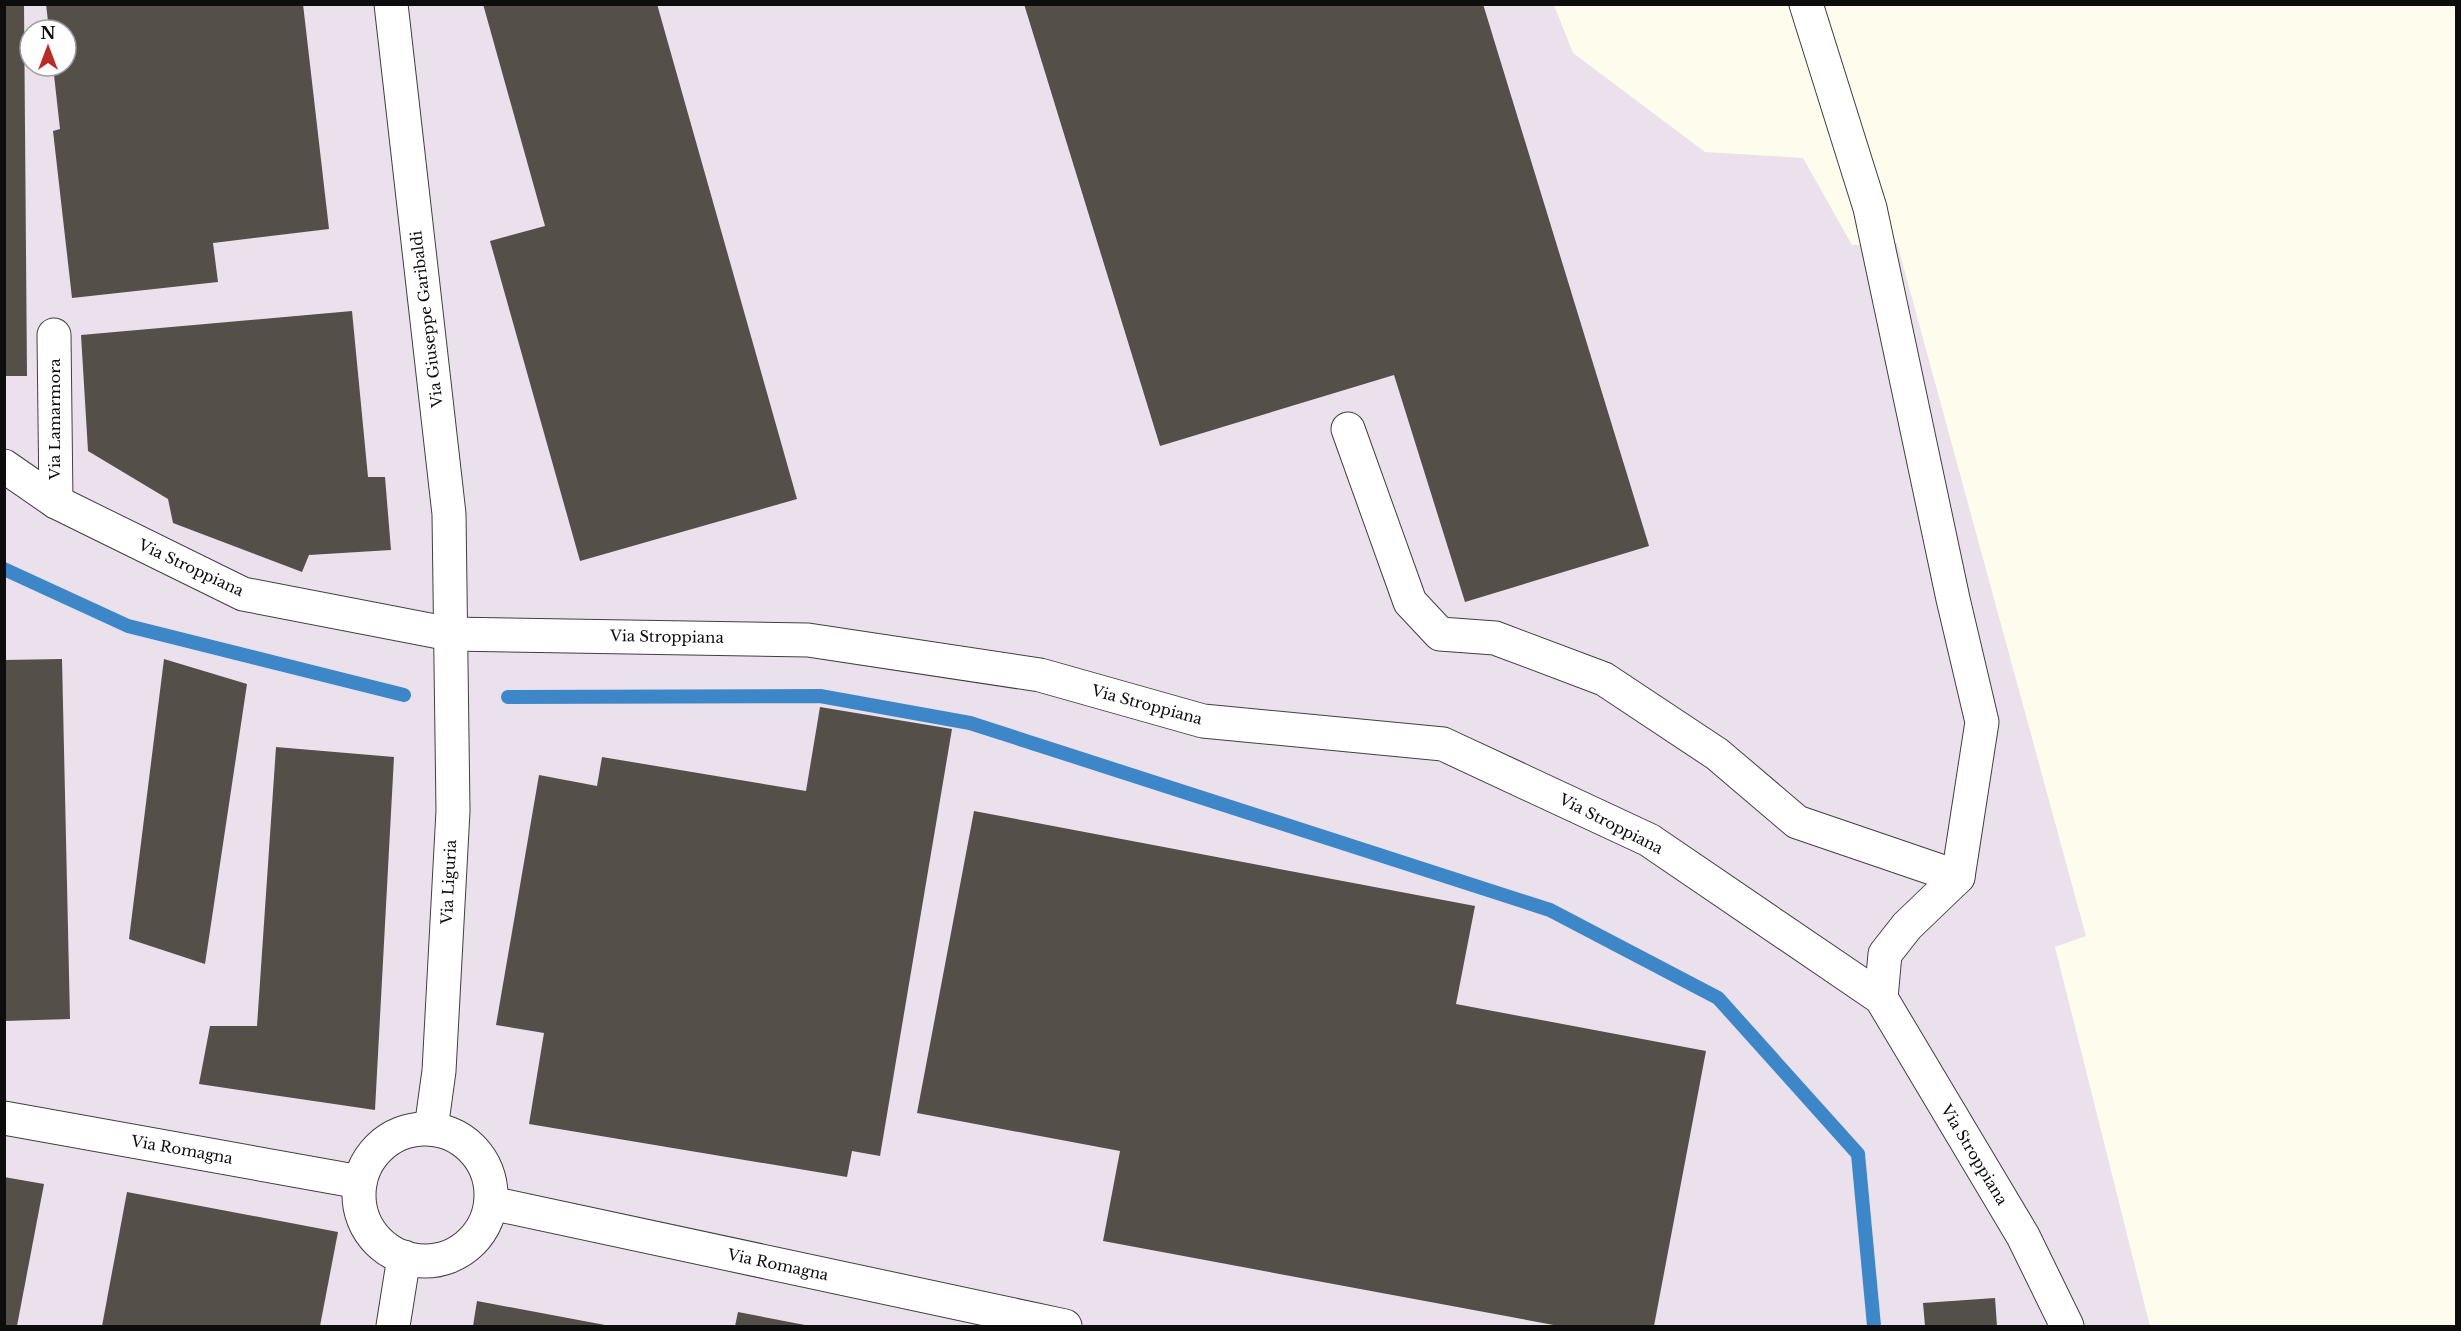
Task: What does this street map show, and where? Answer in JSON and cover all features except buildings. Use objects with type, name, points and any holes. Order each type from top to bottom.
[{"type":"street","name":"Via Giuseppe Garibaldi","points":[[391,4],[449,514],[450,634]]},
{"type":"street","points":[[1806,4],[1870,208],[1953,598],[1982,722],[1958,877],[1907,926],[1885,954],[1881,998]]},
{"type":"street","name":"Via Lamarmora","points":[[54,335],[56,502]]},
{"type":"street","points":[[1348,429],[1410,602],[1440,634],[1495,638],[1604,679],[1717,754],[1797,822],[1958,877]]},
{"type":"street","name":"Via Stroppiana","points":[[4,466],[56,502],[243,594],[450,634],[808,640],[1040,675],[1203,721],[1443,744],[1649,840],[1881,998],[2022,1236],[2067,1326]]},
{"type":"street","name":"Via Liguria","points":[[431,1129],[439,1071],[453,811],[450,634]]},
{"type":"street","name":"Via Romagna","points":[[4,1118],[360,1182]]},
{"type":"street","points":[[431,1129],[459,1138],[476,1154],[487,1173],[490,1203],[478,1233],[460,1250],[437,1259],[404,1257],[388,1248],[369,1227],[359,1201],[360,1182],[366,1164],[378,1148],[393,1136],[411,1130],[431,1129]]},
{"type":"street","name":"Via Romagna","points":[[490,1203],[1065,1326]]},
{"type":"street","points":[[393,1326],[404,1257]]},
{"type":"shaded area","points":[[5,5],[1554,5],[1573,53],[1705,152],[1803,158],[1852,245],[1897,243],[2086,936],[2055,947],[2150,1326],[5,1326]]},
{"type":"waterway","points":[[4,569],[128,626],[404,695]]},
{"type":"waterway","points":[[508,697],[820,696],[970,723],[1550,910],[1718,998],[1858,1154],[1874,1326]]}]
